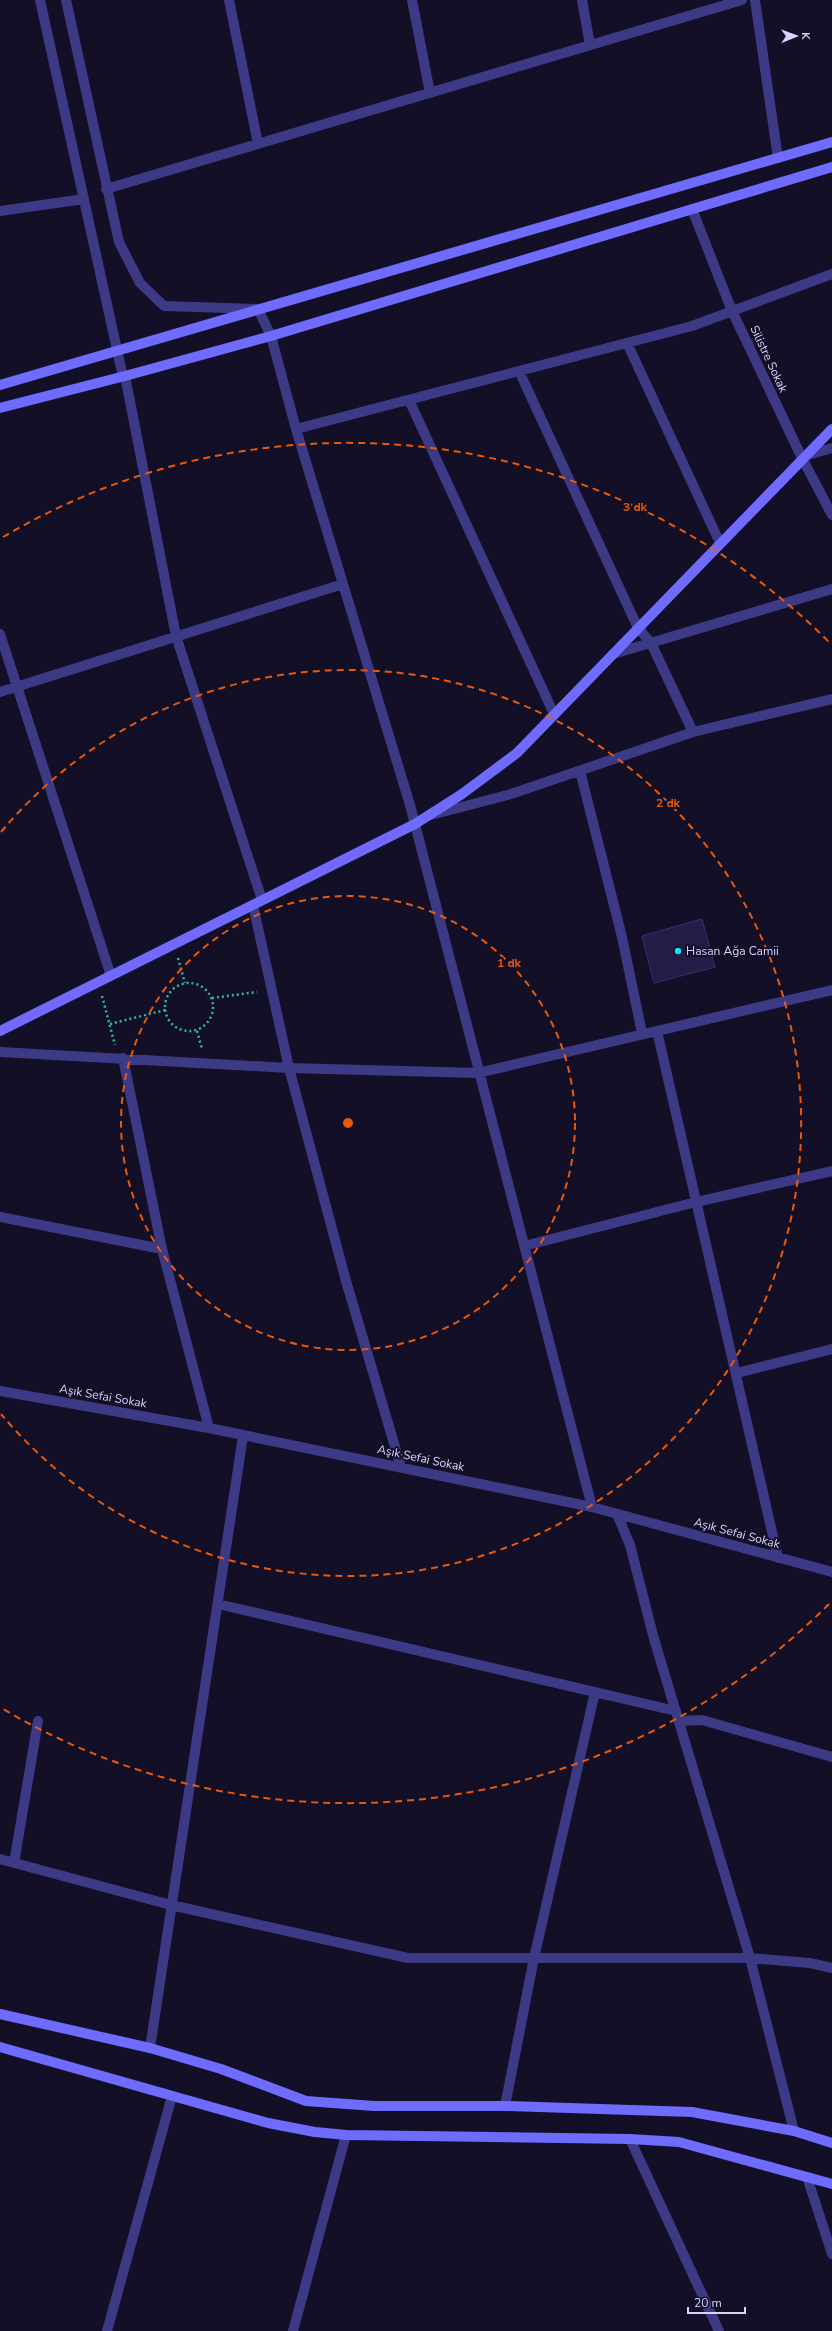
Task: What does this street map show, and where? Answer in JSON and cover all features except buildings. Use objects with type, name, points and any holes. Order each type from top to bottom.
[{"type":"street","points":[[40,0],[84,198],[116,353],[124,377],[176,636],[262,900]]},
{"type":"street","points":[[66,0],[106,189],[119,242],[140,283],[164,306],[258,309]]},
{"type":"street","points":[[229,0],[258,144]]},
{"type":"street","points":[[412,0],[430,93]]},
{"type":"street","points":[[582,0],[590,45]]},
{"type":"street","points":[[106,189],[742,0]]},
{"type":"street","points":[[755,0],[778,158]]},
{"type":"street","points":[[0,385],[116,353],[258,309],[832,142]]},
{"type":"street","points":[[0,408],[124,377],[271,336],[832,167]]},
{"type":"street","points":[[0,211],[84,198]]},
{"type":"street","name":"Silistre Sokak","points":[[692,209],[732,311],[832,515]]},
{"type":"street","points":[[296,430],[692,326],[832,274]]},
{"type":"street","points":[[258,309],[271,336],[296,430],[415,824],[478,1073],[592,1507]]},
{"type":"street","points":[[627,343],[720,543]]},
{"type":"street","points":[[519,371],[638,628],[651,643],[693,732]]},
{"type":"street","points":[[409,400],[554,714]]},
{"type":"street","points":[[0,1031],[415,824],[517,753],[832,428]]},
{"type":"street","points":[[803,457],[832,448]]},
{"type":"street","points":[[0,692],[343,584]]},
{"type":"street","points":[[613,654],[832,590]]},
{"type":"street","points":[[0,634],[111,976]]},
{"type":"street","points":[[425,817],[511,794],[693,732],[832,699]]},
{"type":"street","points":[[580,771],[622,938],[642,1033]]},
{"type":"street","points":[[252,905],[289,1068],[346,1281],[401,1467]]},
{"type":"street","points":[[0,1052],[289,1068],[478,1073],[642,1033],[657,1031],[832,990]]},
{"type":"street","points":[[657,1031],[737,1373],[778,1558]]},
{"type":"street","points":[[121,1058],[162,1249],[209,1428]]},
{"type":"street","points":[[524,1246],[696,1202],[832,1171]]},
{"type":"street","points":[[0,1217],[162,1249]]},
{"type":"street","points":[[737,1373],[832,1349]]},
{"type":"street","name":"Aşık Sefai Sokak","points":[[0,1391],[209,1428],[592,1507],[832,1572]]},
{"type":"street","points":[[150,2048],[243,1436]]},
{"type":"street","points":[[617,1514],[630,1545],[654,1639],[750,1958],[794,2132]]},
{"type":"street","points":[[218,1604],[676,1711]]},
{"type":"street","points":[[504,2106],[534,1958],[595,1692]]},
{"type":"street","points":[[679,1721],[702,1720],[832,1757]]},
{"type":"street","points":[[14,1862],[38,1721]]},
{"type":"street","points":[[0,1859],[171,1905],[408,1958],[750,1958],[810,1963],[832,1968]]},
{"type":"street","points":[[0,2014],[150,2048],[221,2069],[306,2101],[374,2106],[504,2106],[692,2112],[794,2132],[832,2143]]},
{"type":"street","points":[[0,2047],[268,2123],[316,2132],[346,2135],[630,2139],[679,2142],[832,2184]]},
{"type":"street","points":[[108,2331],[172,2096]]},
{"type":"street","points":[[293,2331],[346,2135]]},
{"type":"street","points":[[630,2139],[719,2331]]},
{"type":"street","points":[[807,2177],[832,2254]]},
{"type":"path","points":[[174,944],[185,983]]},
{"type":"path","points":[[98,982],[121,1058]]},
{"type":"path","points":[[185,983],[201,985],[212,998],[214,1009],[212,1017],[207,1024],[197,1031],[184,1031],[175,1026],[168,1018],[165,1010],[168,994],[178,985],[185,983]]},
{"type":"path","points":[[212,998],[272,990]]},
{"type":"path","points":[[110,1024],[165,1010]]},
{"type":"path","points":[[197,1031],[206,1063]]},
{"type":"place","name":"Hasan Ağa Camii","points":[[678,951]]}]
